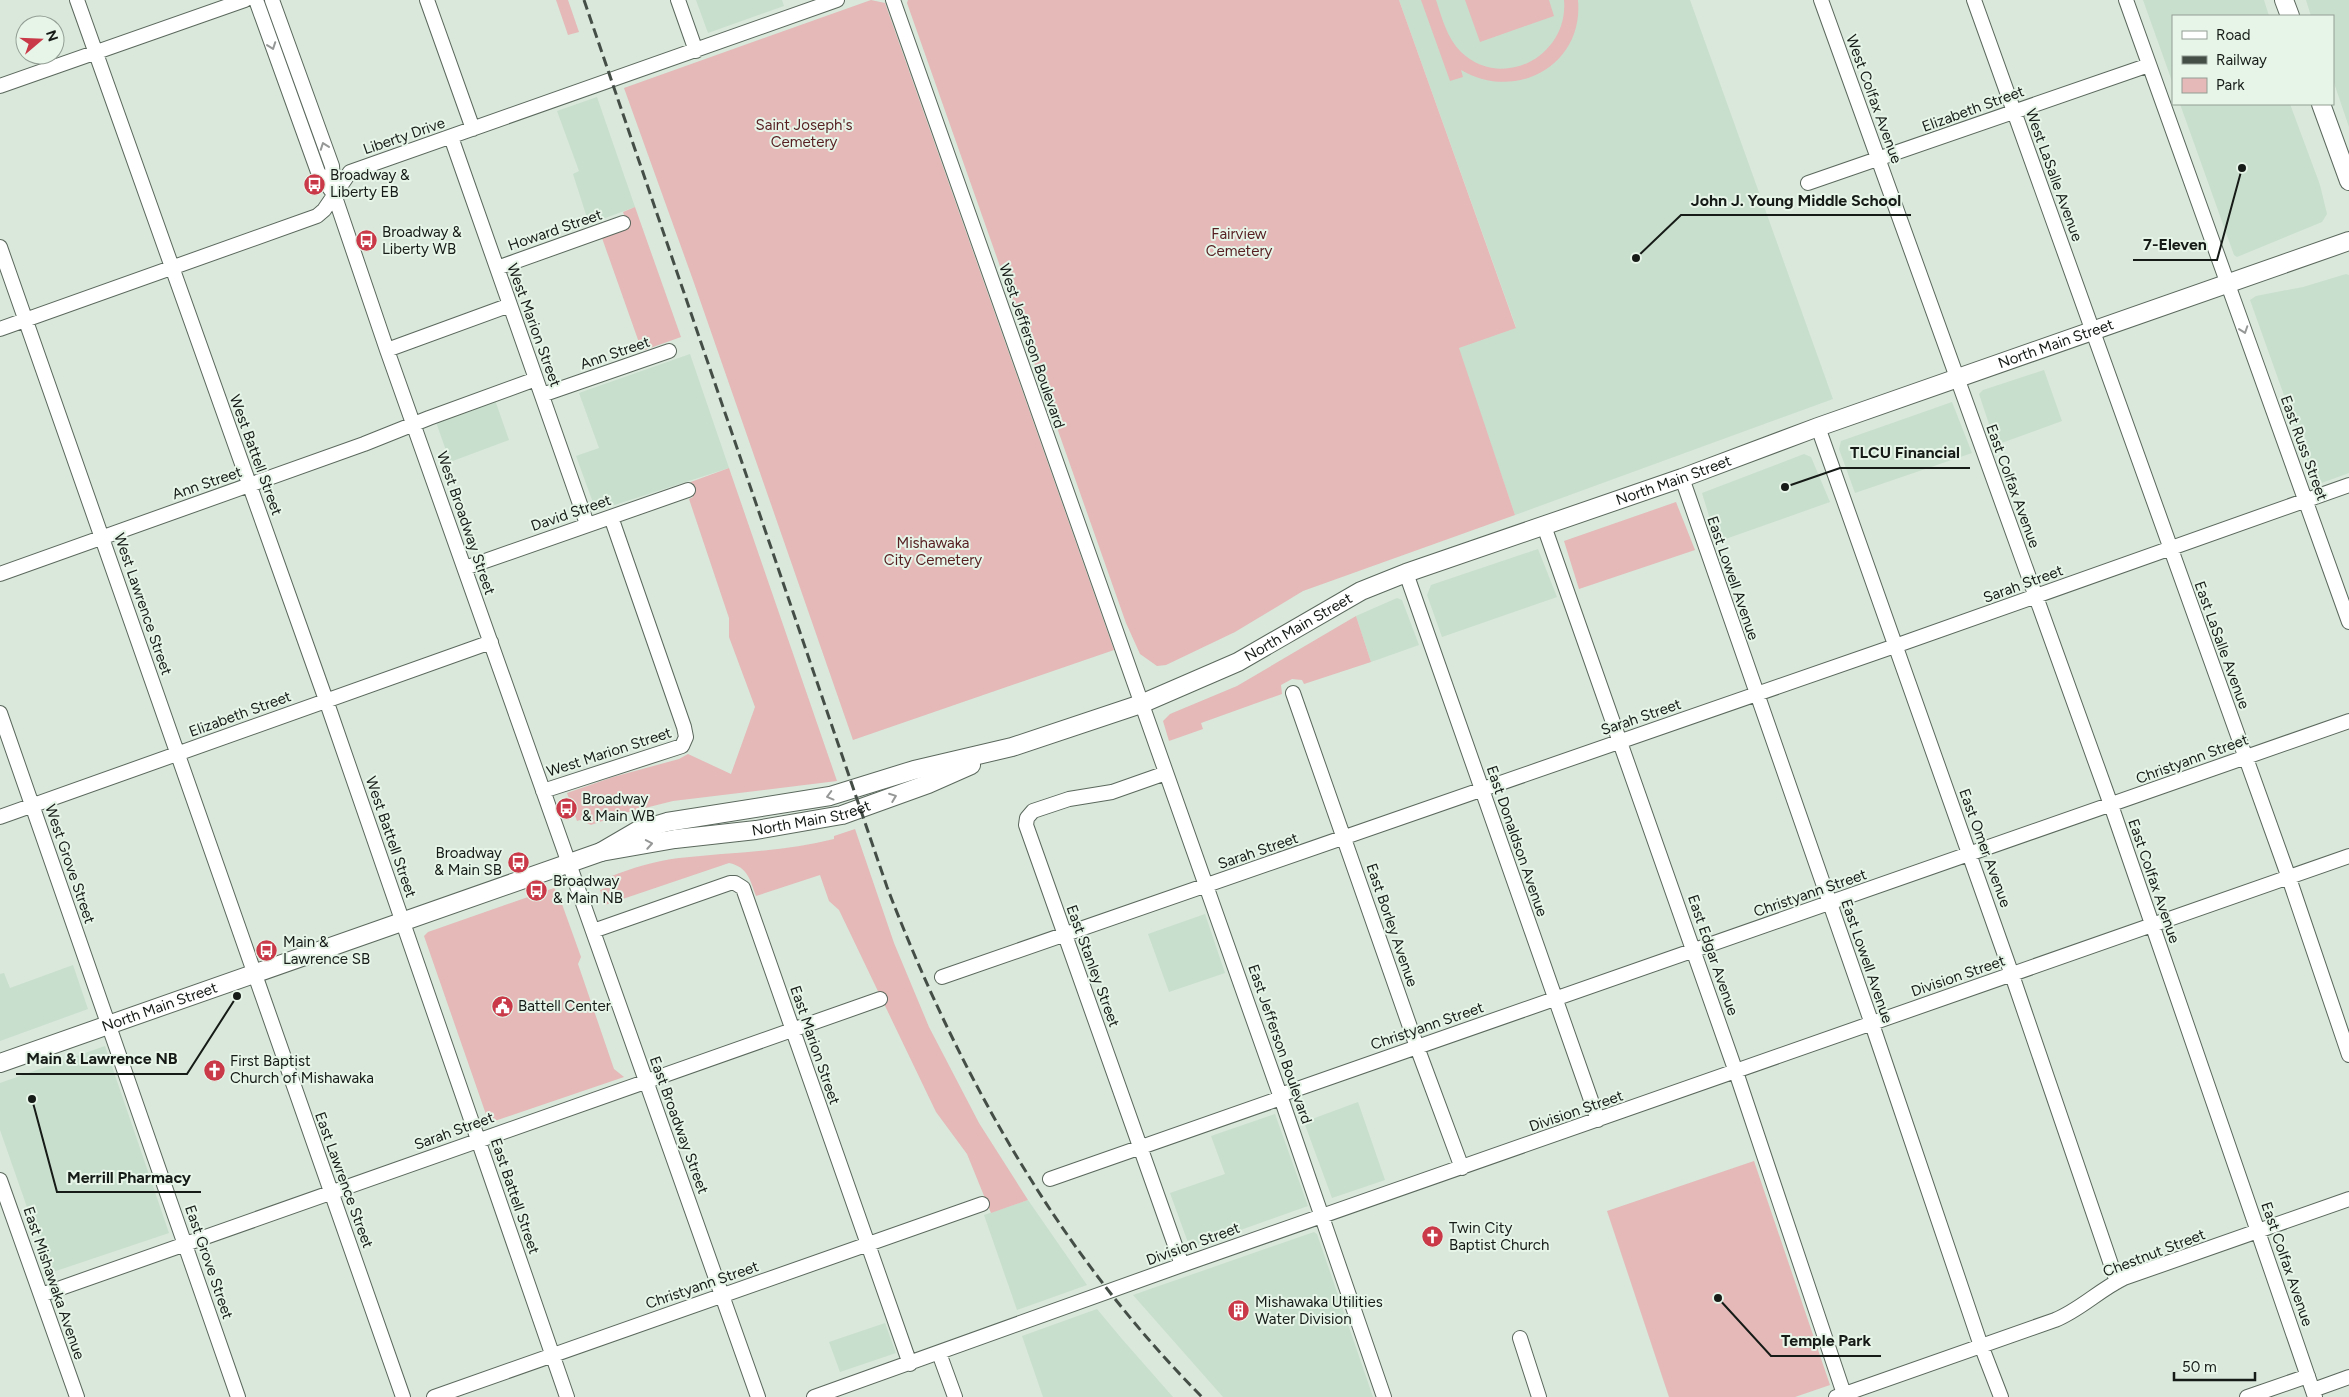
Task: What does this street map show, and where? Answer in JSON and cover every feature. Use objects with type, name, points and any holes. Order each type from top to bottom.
[{"type":"main road","points":[[2284,0],[2290,15]]},
{"type":"main road","points":[[2321,105],[2349,181]]},
{"type":"main road","name":"North Main Street","points":[[0,1063],[601,852],[637,831],[667,822],[830,796],[914,770],[1012,747],[1141,704],[1238,662],[1361,591],[1406,573],[1682,478],[1818,427],[2349,241]]},
{"type":"street","name":"West Battell Street","points":[[77,0],[403,921]]},
{"type":"street","points":[[0,86],[244,0]]},
{"type":"street","name":"West Broadway Street","points":[[256,0],[318,172],[334,194]]},
{"type":"street","name":"West Broadway Street","points":[[272,0],[332,166],[334,194],[387,350],[569,863]]},
{"type":"street","points":[[427,0],[473,129]]},
{"type":"street","points":[[678,0],[696,51]]},
{"type":"street","name":"Liberty Drive","points":[[0,329],[317,216],[324,210],[350,172],[837,0]]},
{"type":"street","name":"West Jefferson Boulevard","points":[[893,0],[1141,704]]},
{"type":"street","name":"West Colfax Avenue","points":[[1821,0],[1958,378]]},
{"type":"street","name":"West LaSalle Avenue","points":[[1974,0],[2093,332]]},
{"type":"street","name":"East Russ Street","points":[[2126,0],[2349,622]]},
{"type":"street","name":"Elizabeth Street","points":[[1808,183],[2149,66]]},
{"type":"street","name":"West Marion Street","points":[[451,137],[587,524]]},
{"type":"street","name":"Howard Street","points":[[497,268],[624,223]]},
{"type":"street","name":"West Lawrence Street","points":[[0,247],[255,973]]},
{"type":"street","points":[[387,350],[510,305]]},
{"type":"street","name":"East LaSalle Avenue","points":[[2093,332],[2289,878],[2349,1055]]},
{"type":"street","name":"Ann Street","points":[[542,396],[669,351]]},
{"type":"street","name":"East Colfax Avenue","points":[[1958,378],[2111,805],[2314,1393]]},
{"type":"street","name":"Ann Street","points":[[0,574],[250,485],[536,379]]},
{"type":"street","name":"East Omer Avenue","points":[[1818,427],[2012,974],[2117,1282]]},
{"type":"street","name":"East Lowell Avenue","points":[[1682,478],[2001,1397]]},
{"type":"street","name":"Sarah Street","points":[[942,977],[1344,839],[2349,485]]},
{"type":"street","name":"David Street","points":[[465,568],[688,490]]},
{"type":"street","name":"West Marion Street","points":[[543,791],[622,764],[672,750],[682,746],[686,737],[682,718],[611,517]]},
{"type":"street","name":"East Edgar Avenue","points":[[1544,526],[1736,1072],[1841,1396]]},
{"type":"street","name":"East Donaldson Avenue","points":[[1406,573],[1598,1120]]},
{"type":"street","name":"Elizabeth Street","points":[[0,817],[491,642]]},
{"type":"street","name":"East Borley Avenue","points":[[1293,693],[1417,1047],[1462,1168]]},
{"type":"street","name":"East Jefferson Boulevard","points":[[1141,704],[1281,1097],[1384,1397]]},
{"type":"street","name":"West Grove Street","points":[[0,713],[109,1025]]},
{"type":"street","name":"Christyann Street","points":[[1050,1179],[1417,1047],[2349,721]]},
{"type":"street","name":"East Stanley Street","points":[[1166,773],[1112,792],[1069,799],[1033,811],[1027,818],[1026,825],[1182,1264]]},
{"type":"street","name":"Division Street","points":[[814,1397],[910,1364],[1182,1264],[1462,1168],[2349,856]]},
{"type":"street","name":"East Broadway Street","points":[[569,863],[758,1397]]},
{"type":"street","name":"East Marion Street","points":[[593,931],[730,883],[740,885],[910,1364]]},
{"type":"street","name":"East Battell Street","points":[[403,921],[567,1397]]},
{"type":"street","name":"East Lawrence Street","points":[[255,973],[403,1397]]},
{"type":"street","name":"Sarah Street","points":[[40,1295],[478,1139],[880,999]]},
{"type":"street","name":"East Grove Street","points":[[109,1025],[238,1397]]},
{"type":"street","name":"East Mishawaka Avenue","points":[[0,1180],[77,1397]]},
{"type":"street","name":"Chestnut Street","points":[[1841,1396],[2069,1314],[2117,1282],[2349,1199]]},
{"type":"street","name":"Christyann Street","points":[[434,1397],[982,1204]]},
{"type":"street","points":[[1520,1338],[1540,1397]]},
{"type":"street","points":[[939,1353],[954,1397]]},
{"type":"street","points":[[2247,1397],[2308,1376]]},
{"type":"street","points":[[2314,1393],[2349,1377]]},
{"type":"shaded area","points":[[696,0],[782,0],[784,6],[708,33]]},
{"type":"shaded area","points":[[1399,0],[1690,0],[1833,399],[1515,515],[1458,348],[1516,327]]},
{"type":"shaded area","points":[[2143,0],[2264,0],[2269,15],[2172,15],[2172,81]]},
{"type":"shaded area","points":[[2306,0],[2349,0],[2349,127],[2334,83],[2334,15],[2311,15]]},
{"type":"shaded area","points":[[597,97],[635,207],[589,224],[573,174],[579,171],[557,111]]},
{"type":"shaded area","points":[[2180,105],[2290,105],[2320,185],[2327,214],[2322,222],[2237,257],[2234,255]]},
{"type":"shaded area","points":[[2346,274],[2349,275],[2349,473],[2316,485],[2250,300],[2256,296],[2303,287]]},
{"type":"shaded area","points":[[690,354],[729,468],[599,510],[595,508],[576,456],[599,448],[579,393]]},
{"type":"shaded area","points":[[2044,370],[2062,421],[1996,445],[1979,394],[1983,390]]},
{"type":"shaded area","points":[[495,400],[509,440],[450,462],[436,422]]},
{"type":"shaded area","points":[[1952,402],[1972,453],[1855,493],[1839,449],[1841,441]]},
{"type":"shaded area","points":[[1804,454],[1811,457],[1830,502],[1717,542],[1702,493]]},
{"type":"shaded area","points":[[1538,549],[1557,597],[1442,637],[1427,595],[1431,585]]},
{"type":"shaded area","points":[[1397,598],[1402,600],[1419,645],[1371,662],[1356,616]]},
{"type":"shaded area","points":[[1205,914],[1225,973],[1169,992],[1148,934]]},
{"type":"shaded area","points":[[73,965],[88,1009],[0,1041],[0,974],[4,973],[10,988]]},
{"type":"shaded area","points":[[105,1046],[169,1233],[50,1273],[0,1130],[0,1083]]},
{"type":"shaded area","points":[[1358,1102],[1385,1180],[1332,1198],[1304,1122]]},
{"type":"shaded area","points":[[1275,1114],[1308,1206],[1190,1248],[1170,1193],[1225,1174],[1211,1136]]},
{"type":"shaded area","points":[[1028,1200],[1087,1285],[1017,1310],[984,1215]]},
{"type":"shaded area","points":[[1314,1232],[1317,1234],[1373,1397],[1223,1397],[1133,1295]]},
{"type":"shaded area","points":[[1097,1309],[1173,1397],[1043,1397],[1022,1336]]},
{"type":"shaded area","points":[[885,1323],[896,1353],[840,1372],[829,1342]]},
{"type":"green space","points":[[556,0],[568,0],[579,32],[568,35]]},
{"type":"green space","name":"Mishawaka City Cemetery","points":[[871,0],[885,3],[1114,650],[853,740],[624,88]]},
{"type":"green space","name":"Fairview Cemetery","points":[[908,0],[1399,0],[1516,328],[1459,348],[1515,515],[1303,591],[1235,632],[1166,665],[1157,666],[1140,654],[1126,623],[907,3]]},
{"type":"green space","points":[[1421,0],[1436,0],[1449,34],[1461,52],[1478,64],[1496,68],[1513,68],[1530,62],[1545,51],[1556,37],[1563,20],[1564,0],[1578,0],[1577,23],[1570,43],[1558,60],[1542,72],[1523,79],[1503,82],[1482,79],[1461,70],[1463,77],[1450,81]]},
{"type":"green space","points":[[1465,0],[1549,0],[1554,16],[1480,42]]},
{"type":"green space","points":[[635,207],[681,337],[642,351],[602,238],[629,228],[623,212]]},
{"type":"green space","points":[[729,468],[837,781],[673,801],[625,813],[591,825],[580,820],[577,821],[567,793],[613,777],[679,759],[688,754],[731,774],[755,707],[729,637],[729,618],[689,499],[693,497],[688,483]]},
{"type":"green space","points":[[1676,502],[1695,550],[1579,589],[1564,541]]},
{"type":"green space","points":[[1356,616],[1371,662],[1304,684],[1302,680],[1292,679],[1281,685],[1282,694],[1201,723],[1203,729],[1169,741],[1163,721],[1170,714],[1237,686]]},
{"type":"green space","points":[[855,829],[894,943],[929,1027],[979,1123],[1028,1200],[991,1213],[967,1154],[936,1112],[839,910],[829,901],[820,875],[756,896],[750,880],[744,871],[729,863],[605,905],[600,890],[605,888],[609,877],[652,863],[679,858],[796,847],[834,839],[834,836]]},
{"type":"green space","points":[[554,888],[558,893],[581,957],[578,964],[614,1069],[624,1077],[489,1123],[424,936],[428,932]]},
{"type":"green space","points":[[1754,1161],[1830,1385],[1795,1397],[1669,1397],[1607,1211]]},
{"type":"railway","points":[[584,0],[887,887],[915,957],[946,1026],[981,1093],[1018,1158],[1058,1222],[1103,1283],[1150,1341],[1202,1397]]},
{"type":"place","name":"7-Eleven","points":[[2242,168]]},
{"type":"place","name":"Broadway & Liberty EB","points":[[314,184]]},
{"type":"place","name":"Broadway & Liberty WB","points":[[366,241]]},
{"type":"place","name":"John J. Young Middle School","points":[[1636,258]]},
{"type":"place","name":"TLCU Financial","points":[[1785,487]]},
{"type":"place","name":"Broadway & Main WB","points":[[566,808]]},
{"type":"place","name":"Broadway & Main SB","points":[[518,862]]},
{"type":"place","name":"Broadway & Main NB","points":[[537,890]]},
{"type":"place","name":"Main & Lawrence SB","points":[[267,951]]},
{"type":"place","name":"Main & Lawrence NB","points":[[237,996]]},
{"type":"place","name":"Battell Center","points":[[502,1006]]},
{"type":"place","name":"First Baptist Church of Mishawaka","points":[[214,1070]]},
{"type":"place","name":"Merrill Pharmacy","points":[[32,1099]]},
{"type":"place","name":"Twin City Baptist Church","points":[[1433,1237]]},
{"type":"place","name":"Temple Park","points":[[1718,1298]]},
{"type":"place","name":"Mishawaka Utilities Water Division","points":[[1239,1311]]},
{"type":"park label","name":"Saint Joseph's Cemetery","points":[[804,134]]}]
